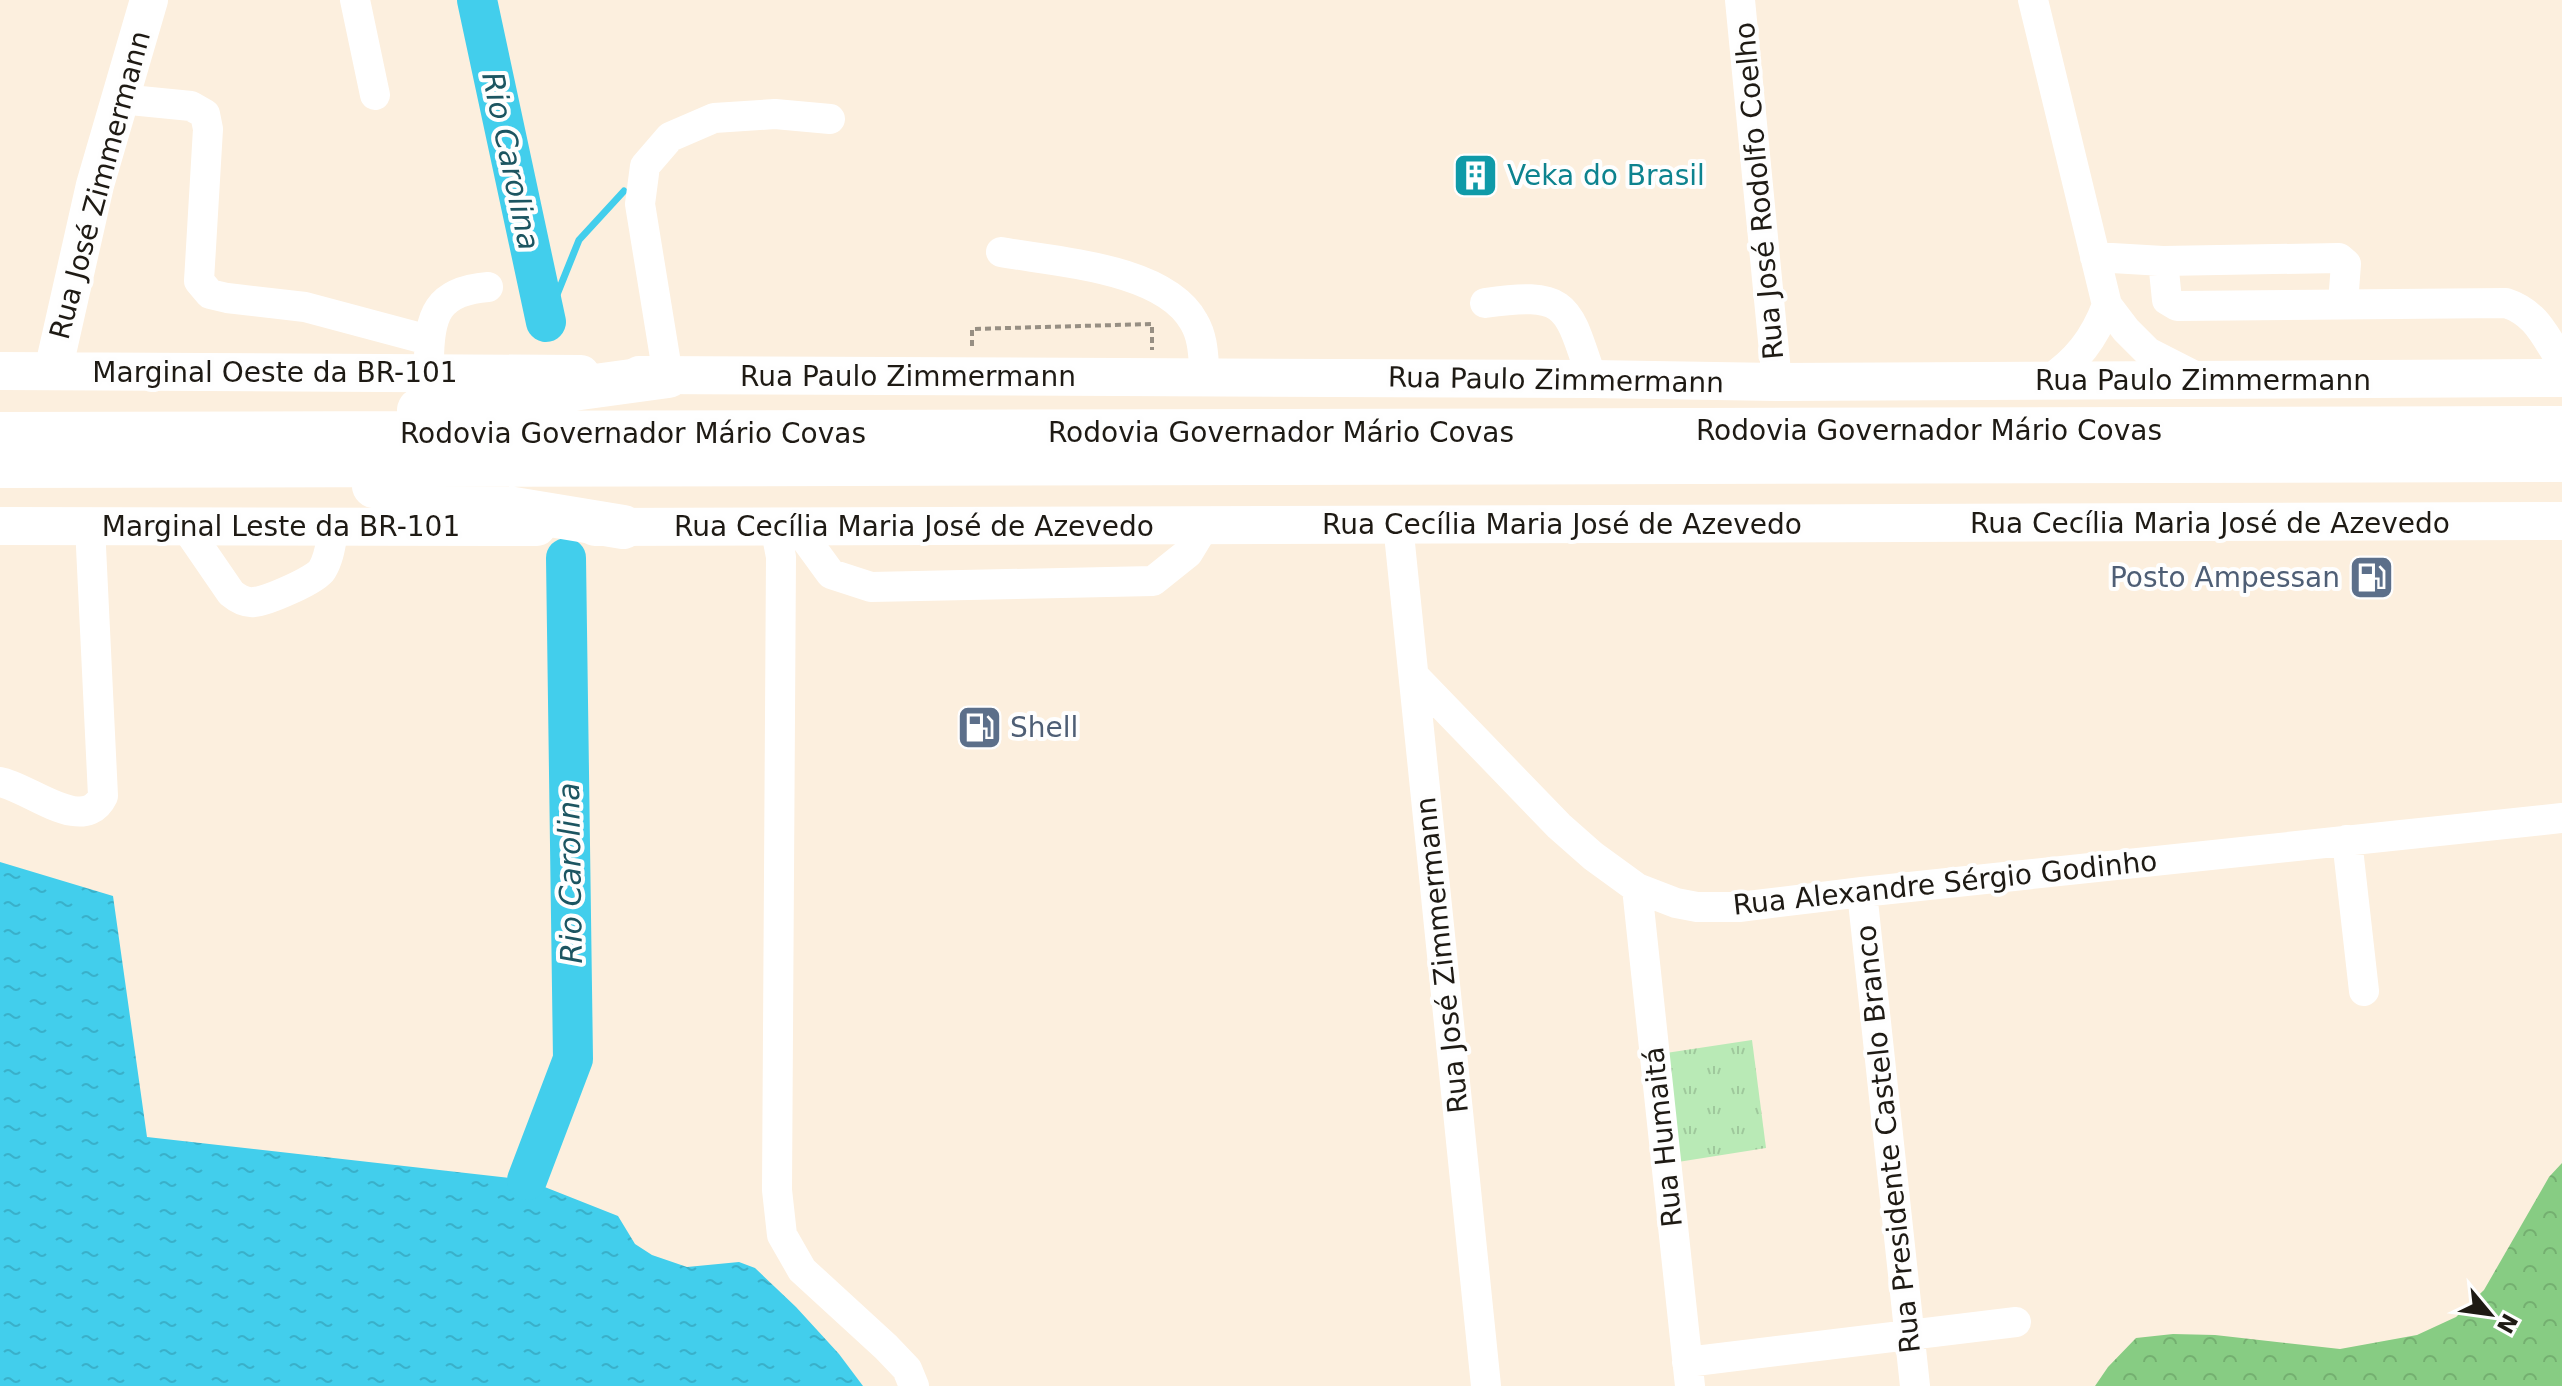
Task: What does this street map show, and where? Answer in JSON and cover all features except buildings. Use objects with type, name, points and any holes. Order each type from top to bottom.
[{"type":"highway","points":[[250,450],[668,376]]},
{"type":"highway","name":"Rodovia Governador Mário Covas","points":[[0,466],[250,450],[2562,428]]},
{"type":"highway","name":"Rodovia Governador Mário Covas","points":[[0,434],[250,450],[2562,460]]},
{"type":"highway","points":[[250,450],[623,527]]},
{"type":"main road","name":"Rua José Zimmermann","points":[[53,371],[84,227],[149,0]]},
{"type":"main road","name":"Marginal Oeste da BR-101","points":[[0,371],[429,359],[549,373]]},
{"type":"main road","name":"Rua Paulo Zimmermann","points":[[549,373],[1777,382],[2562,378]]},
{"type":"main road","name":"Rua Cecília Maria José de Azevedo","points":[[563,527],[2562,521]]},
{"type":"main road","name":"Marginal Leste da BR-101","points":[[0,526],[563,527]]},
{"type":"street","points":[[355,0],[375,95]]},
{"type":"street","name":"Rua José Rodolfo Coelho","points":[[1740,0],[1777,382]]},
{"type":"street","points":[[2033,0],[2107,305],[2148,352],[2206,381]]},
{"type":"street","points":[[120,99],[191,106],[205,114],[208,129],[199,281],[210,294],[305,307],[421,338],[429,359]]},
{"type":"street","points":[[668,376],[640,204],[645,166],[670,137],[714,118],[775,114],[830,119]]},
{"type":"street","points":[[1001,252],[1112,272],[1158,288],[1180,303],[1194,321],[1202,342],[1205,377]]},
{"type":"street","points":[[2095,257],[2163,261],[2339,258],[2346,264],[2343,303]]},
{"type":"street","points":[[2163,261],[2167,300],[2177,306],[2506,303],[2522,308],[2533,317],[2562,362]]},
{"type":"street","points":[[429,359],[438,310],[449,296],[465,289],[488,287]]},
{"type":"street","points":[[1485,303],[1526,297],[1553,302],[1566,313],[1577,333],[1592,379]]},
{"type":"street","points":[[2047,381],[2085,349],[2107,305]]},
{"type":"street","name":"Rua José Zimmermann","points":[[1398,524],[1486,1386]]},
{"type":"street","points":[[786,526],[831,574],[871,587],[1153,581],[1188,553],[1205,525]]},
{"type":"street","points":[[0,782],[63,809],[86,812],[98,806],[103,796],[90,526]]},
{"type":"street","points":[[185,526],[231,593],[254,602],[306,583],[322,572],[334,527]]},
{"type":"street","points":[[786,526],[781,557],[777,1190],[782,1235],[802,1270],[886,1347],[907,1369],[914,1386]]},
{"type":"street","name":"Rua Alexandre Sérgio Godinho","points":[[1414,676],[1577,842],[1637,888],[1676,903],[1720,908],[2562,818]]},
{"type":"street","points":[[2347,840],[2364,991]]},
{"type":"street","name":"Rua Humaitá","points":[[1637,888],[1688,1374]]},
{"type":"street","name":"Rua Presidente Castelo Branco","points":[[1862,892],[1915,1386]]},
{"type":"street","points":[[1688,1374],[1910,1336],[2016,1322]]},
{"type":"path","points":[[973,353],[972,329],[1152,324]]},
{"type":"green space","points":[[1752,1040],[1766,1148],[1678,1162],[1666,1053]]},
{"type":"green space","points":[[2562,1163],[2562,1386],[2095,1386],[2108,1367],[2136,1338],[2173,1334],[2215,1335],[2340,1349],[2417,1335],[2456,1317],[2484,1290],[2549,1177]]},
{"type":"water","points":[[0,862],[113,896],[147,1137],[527,1180],[618,1216],[635,1244],[652,1255],[687,1267],[739,1262],[755,1268],[796,1307],[863,1386],[0,1386]]},
{"type":"waterway","name":"Rio Carolina","points":[[477,0],[546,322]]},
{"type":"waterway","points":[[546,322],[579,240],[624,191]]},
{"type":"waterway","name":"Rio Carolina","points":[[527,1180],[573,1059],[566,558]]},
{"type":"place","name":"Veka do Brasil","points":[[1476,175]]},
{"type":"place","name":"Posto Ampessan","points":[[2371,577]]},
{"type":"place","name":"Shell","points":[[979,727]]}]
